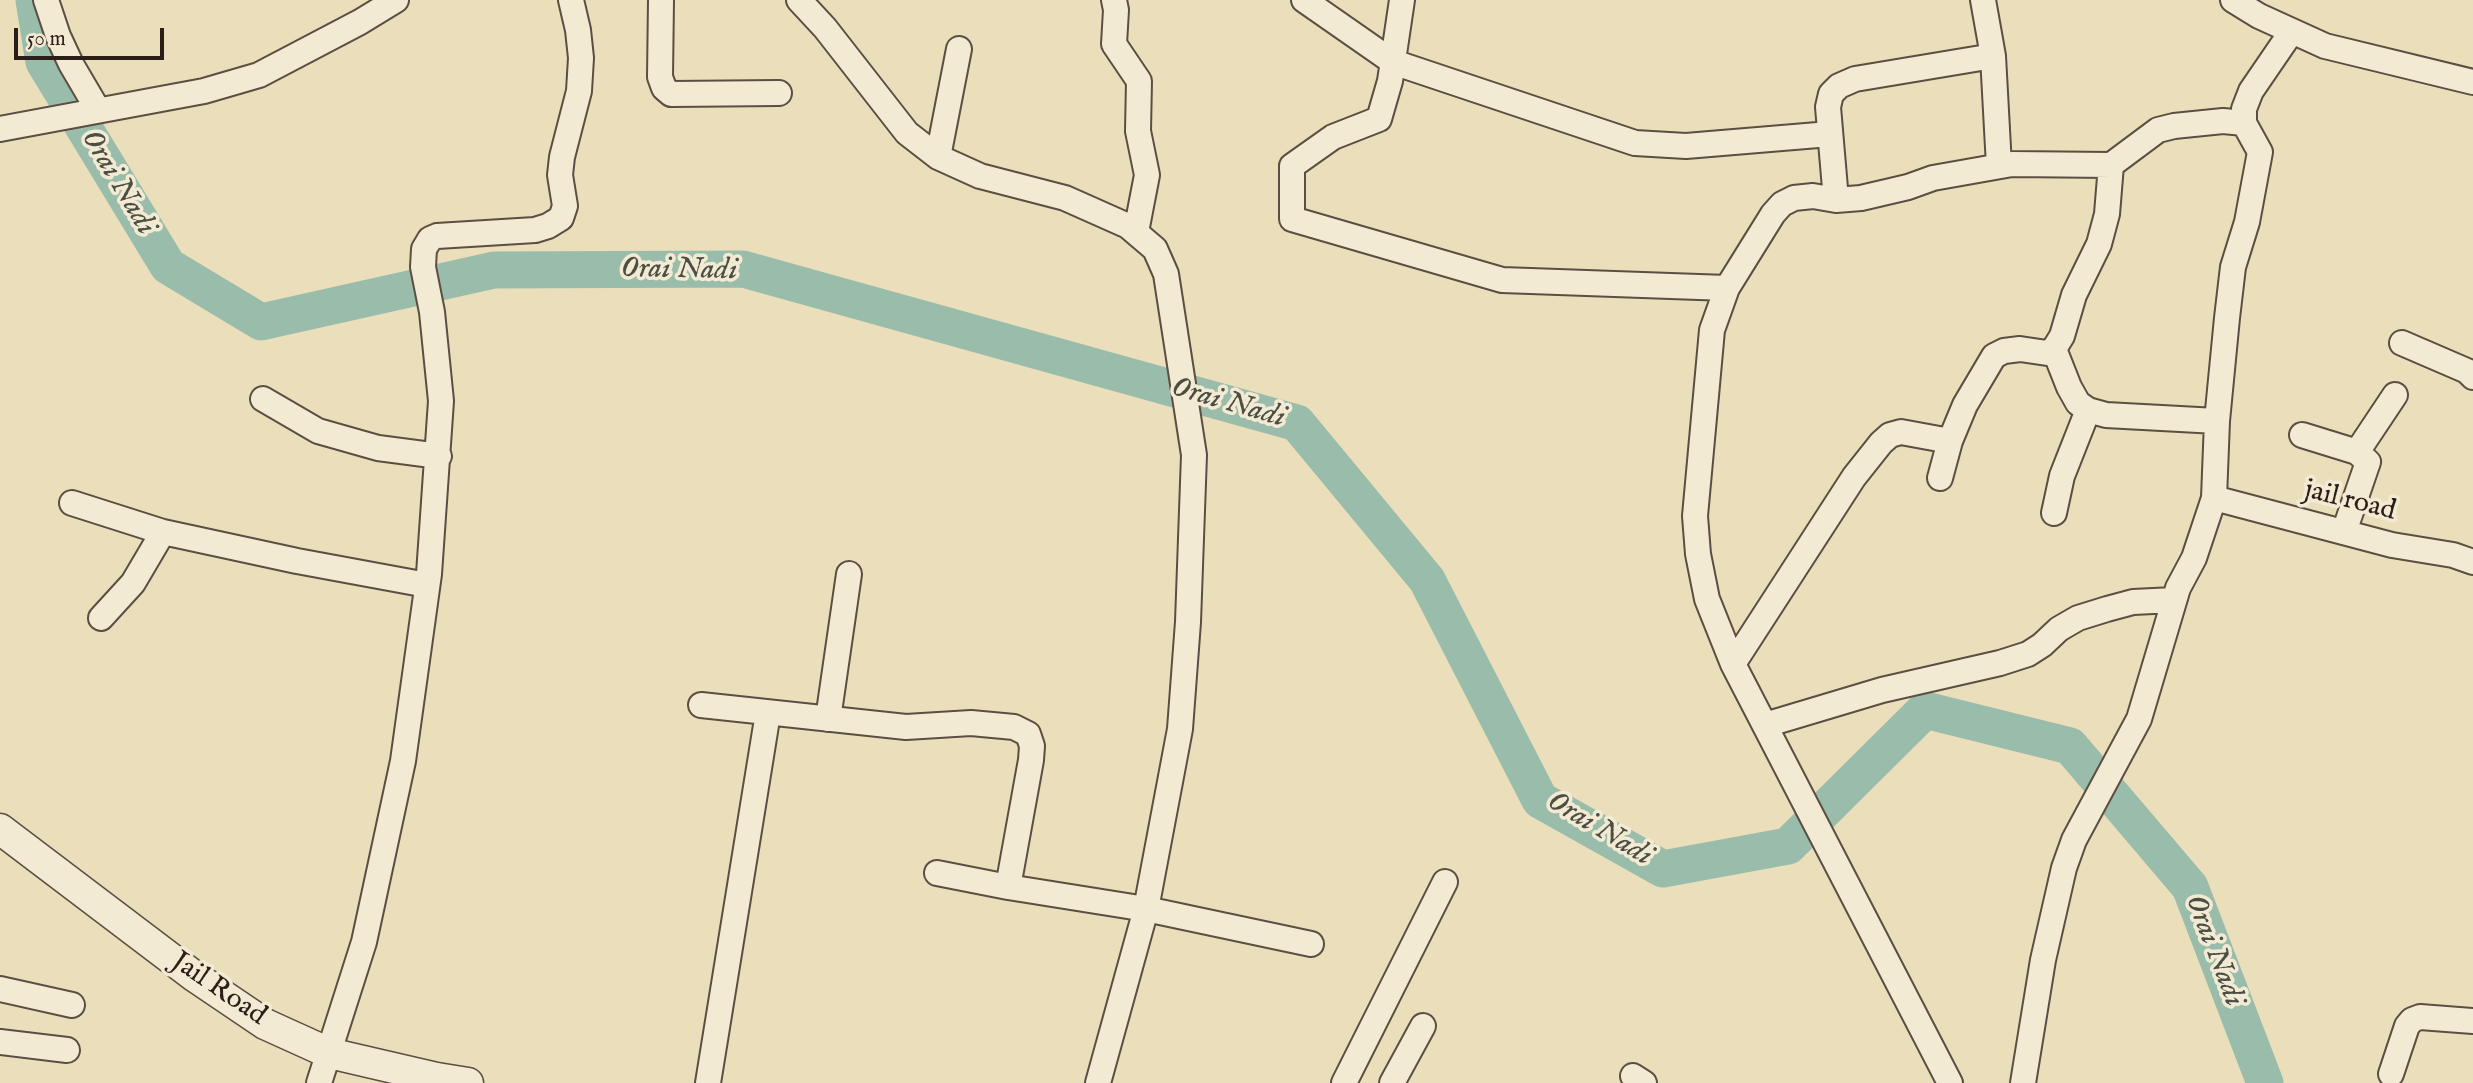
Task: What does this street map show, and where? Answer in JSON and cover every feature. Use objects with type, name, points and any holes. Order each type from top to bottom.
[{"type":"street","points":[[46,0],[62,45],[93,112]]},
{"type":"street","points":[[0,130],[204,91],[259,75],[396,0]]},
{"type":"street","points":[[319,1083],[364,942],[403,761],[428,586],[441,401],[432,312],[423,267],[424,249],[430,239],[437,236],[535,230],[561,218],[565,206],[562,157],[579,91],[580,49],[571,0]]},
{"type":"street","points":[[661,0],[660,77],[664,88],[671,94],[779,93]]},
{"type":"street","points":[[799,0],[825,28],[907,133],[938,157],[980,176],[1065,198],[1128,226],[1155,249],[1166,274],[1194,455],[1188,622],[1180,729],[1146,909],[1098,1083]]},
{"type":"street","points":[[1114,0],[1114,44],[1139,81],[1138,131],[1147,175],[1136,232]]},
{"type":"street","points":[[1304,0],[1393,62],[1635,143],[1686,146],[1830,134]]},
{"type":"street","points":[[1402,0],[1390,81],[1379,119],[1334,137],[1292,166],[1292,219],[1502,280],[1727,288]]},
{"type":"street","points":[[1983,0],[1993,56],[1999,166]]},
{"type":"street","points":[[2233,0],[2259,16],[2325,46],[2473,82]]},
{"type":"street","points":[[2023,1083],[2043,960],[2064,868],[2074,840],[2139,719],[2178,588],[2194,558],[2214,498],[2217,421],[2233,267],[2247,222],[2260,152],[2244,123],[2244,109],[2251,91],[2292,31]]},
{"type":"street","points":[[938,157],[959,49]]},
{"type":"street","points":[[1836,200],[1828,107],[1831,93],[1855,79],[1993,56]]},
{"type":"street","points":[[1950,1083],[1733,664],[1707,599],[1698,554],[1695,516],[1712,330],[1727,288],[1773,214],[1782,204],[1794,198],[1861,198],[1933,178],[1999,166],[2052,163],[2111,165],[2158,130],[2223,121],[2244,123]]},
{"type":"street","points":[[1940,478],[1950,441],[1965,405],[1994,356],[2004,351],[2020,349],[2047,353],[2054,349],[2062,336],[2074,295],[2099,244],[2106,214],[2111,165]]},
{"type":"street","points":[[2402,344],[2471,370]]},
{"type":"street","points":[[2054,349],[2069,387],[2078,403],[2088,410],[2106,415],[2217,421]]},
{"type":"street","points":[[2357,452],[2395,395]]},
{"type":"street","points":[[263,399],[318,431],[378,448],[439,456]]},
{"type":"street","points":[[2054,513],[2062,476],[2088,410]]},
{"type":"street","points":[[1733,664],[1854,477],[1881,443],[1890,435],[1901,432],[1950,441]]},
{"type":"street","points":[[2302,435],[2357,452],[2368,462],[2344,532]]},
{"type":"street","name":"jail road","points":[[2214,498],[2473,562]]},
{"type":"street","points":[[72,503],[163,532],[428,586]]},
{"type":"street","points":[[101,618],[132,583],[163,532]]},
{"type":"street","points":[[828,719],[849,574]]},
{"type":"street","points":[[1765,725],[1882,690],[2028,654],[2059,629],[2078,618],[2107,609],[2133,602],[2174,600]]},
{"type":"street","points":[[701,705],[906,727],[971,723],[1014,727],[1028,734],[1032,746],[1031,760],[1008,887]]},
{"type":"street","points":[[708,1083],[768,713]]},
{"type":"street","name":"Jail Road","points":[[0,829],[194,976],[265,1024],[329,1053],[468,1083]]},
{"type":"street","points":[[937,873],[1146,909],[1311,944]]},
{"type":"street","points":[[1344,1083],[1444,882]]},
{"type":"street","points":[[0,989],[72,1006]]},
{"type":"street","points":[[2391,1074],[2407,1026],[2412,1020],[2420,1017],[2473,1021]]},
{"type":"street","points":[[1392,1083],[1423,1026]]},
{"type":"street","points":[[0,1042],[67,1050]]},
{"type":"waterway","name":"Orai Nadi","points":[[34,0],[44,62],[168,266],[261,322],[494,270],[743,269],[1297,423],[1427,580],[1540,800],[1663,869],[1788,846],[1925,710],[2070,746],[2190,887],[2265,1083]]}]
